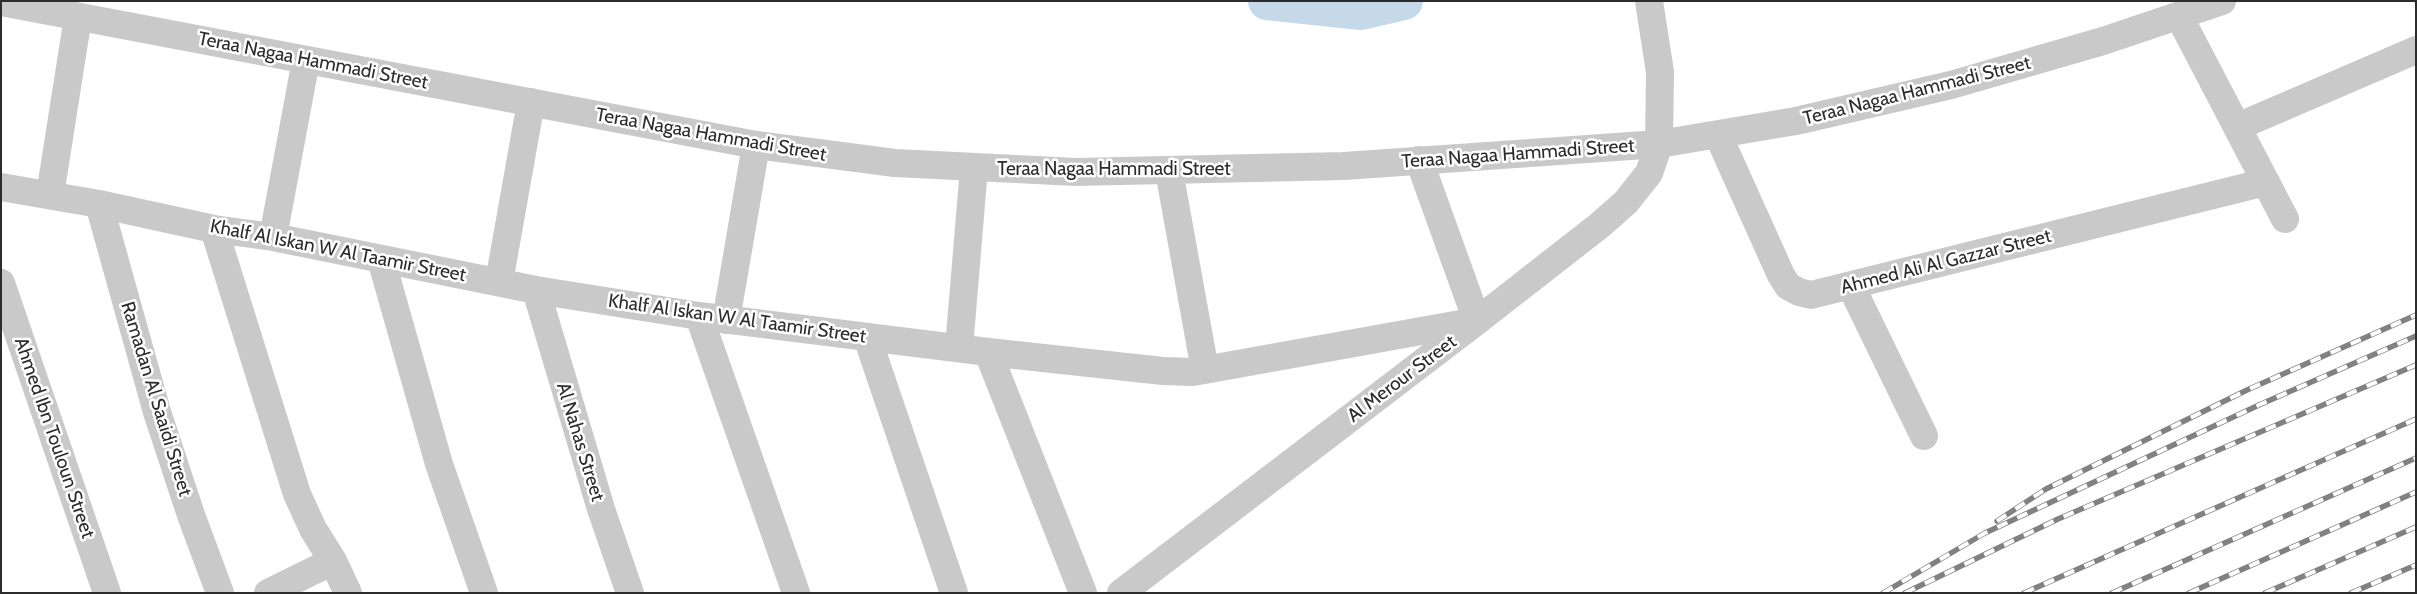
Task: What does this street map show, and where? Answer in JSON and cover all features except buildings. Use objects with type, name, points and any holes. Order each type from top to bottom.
[{"type":"street","name":"Al Merour Street","points":[[1121,593],[1477,321],[1600,225],[1626,202],[1649,173],[1659,144],[1660,72],[1649,1]]},
{"type":"street","name":"Teraa Nagaa Hammadi Street","points":[[1,2],[756,145],[895,163],[1076,172],[1169,172],[1344,166],[1659,144],[1718,135],[1864,106],[1951,86],[2028,65],[2222,1]]},
{"type":"street","points":[[2179,16],[2285,219]]},
{"type":"street","points":[[50,195],[78,17]]},
{"type":"street","points":[[2237,127],[2416,50]]},
{"type":"street","points":[[273,237],[306,60]]},
{"type":"street","points":[[498,282],[531,102]]},
{"type":"street","name":"Ahmed Ali Al Gazzar Street","points":[[1718,135],[1780,275],[1788,286],[1798,292],[1811,295],[2266,182]]},
{"type":"street","points":[[726,320],[756,145]]},
{"type":"street","points":[[1419,160],[1477,321]]},
{"type":"street","points":[[959,348],[974,168]]},
{"type":"street","points":[[1169,172],[1204,370]]},
{"type":"street","name":"Khalf Al Iskan W Al Taamir Street","points":[[1,187],[99,204],[214,228],[273,237],[536,290],[699,316],[988,352],[1177,372],[1204,370],[1477,321]]},
{"type":"street","name":"Ramadan Al Saaidi Street","points":[[99,204],[157,412],[191,515],[220,593]]},
{"type":"street","points":[[214,228],[297,494],[313,529],[333,561],[348,593]]},
{"type":"street","points":[[381,259],[439,464],[484,593]]},
{"type":"street","name":"Ahmed Ibn Touloun Street","points":[[1,283],[107,593]]},
{"type":"street","points":[[1851,286],[1924,436]]},
{"type":"street","name":"Al Nahas Street","points":[[536,290],[601,509],[630,593]]},
{"type":"street","points":[[699,316],[796,593]]},
{"type":"street","points":[[867,337],[954,593]]},
{"type":"street","points":[[988,352],[1083,593]]},
{"type":"street","points":[[268,593],[333,561]]},
{"type":"waterway","points":[[1267,1],[1361,11],[1404,1]]},
{"type":"railway","points":[[1997,521],[2046,489],[2247,390],[2416,315]]},
{"type":"railway","points":[[1883,593],[1985,533],[2259,405],[2416,336]]},
{"type":"railway","points":[[1905,593],[2058,519],[2416,365]]},
{"type":"railway","points":[[2024,593],[2416,419]]},
{"type":"railway","points":[[2112,593],[2416,458]]},
{"type":"railway","points":[[2189,593],[2416,492]]},
{"type":"railway","points":[[2265,593],[2416,527]]},
{"type":"railway","points":[[2351,593],[2416,565]]}]
